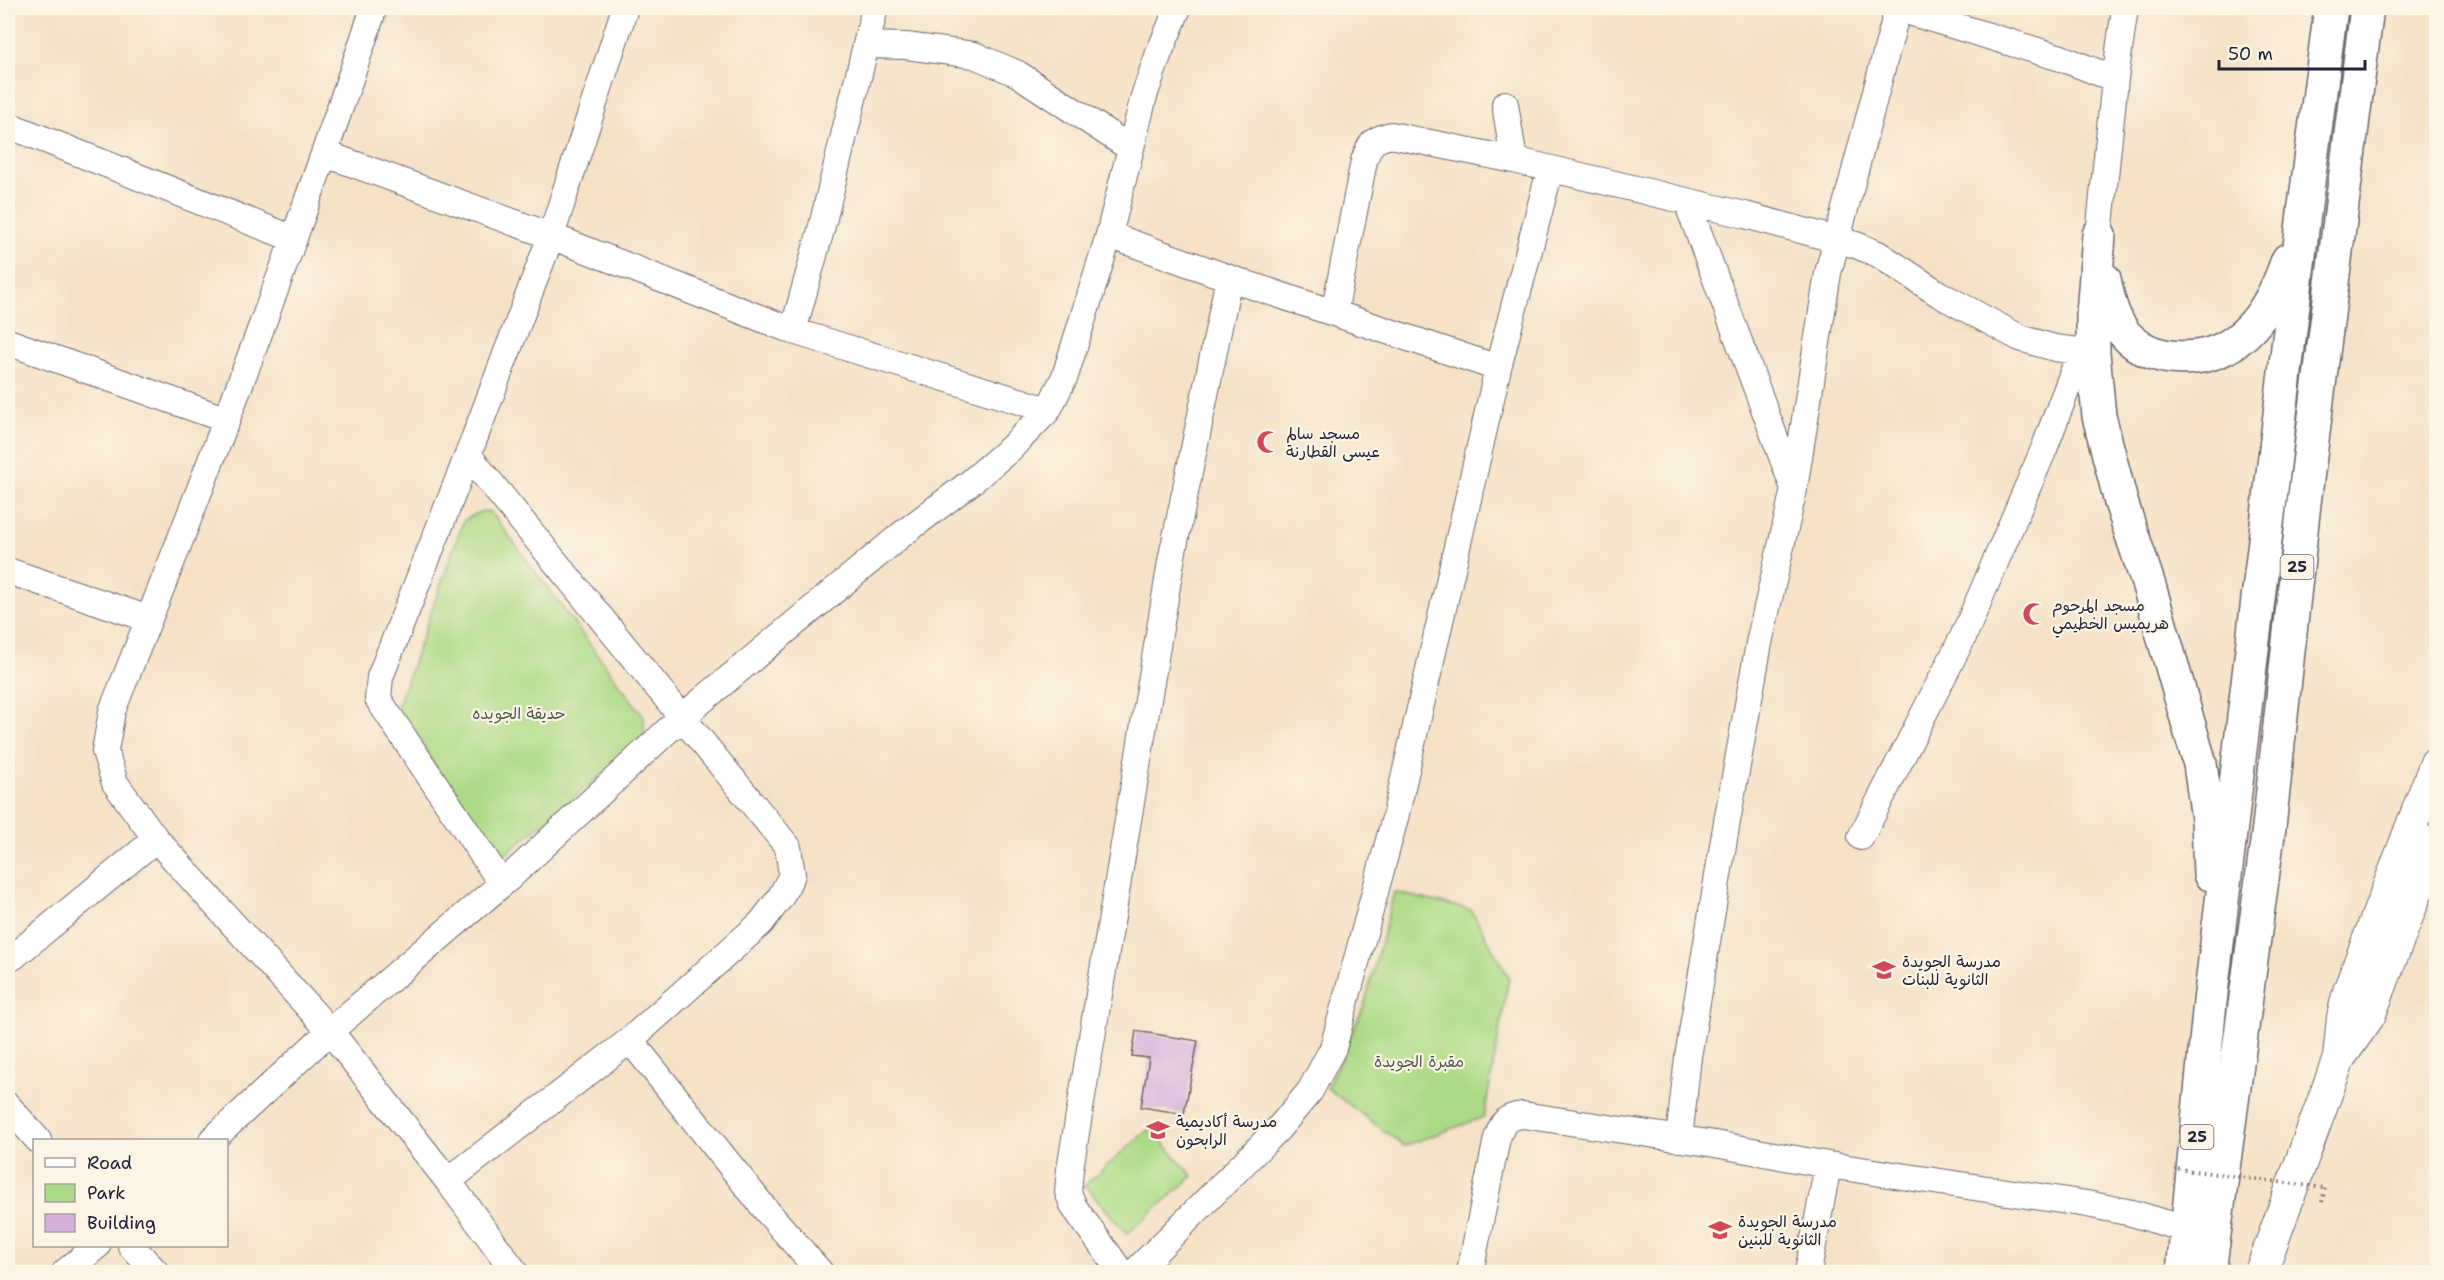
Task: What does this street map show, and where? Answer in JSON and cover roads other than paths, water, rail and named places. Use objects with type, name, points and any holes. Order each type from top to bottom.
[{"type":"highway","name":"25","points":[[2183,1272],[2210,1002],[2304,213],[2331,8]]},
{"type":"highway","name":"25","points":[[2209,1272],[2269,827],[2304,503],[2367,8]]},
{"type":"highway","points":[[2099,235],[2108,301],[2114,318],[2126,335],[2140,346],[2157,354],[2179,358],[2198,356],[2235,342],[2252,327],[2268,306],[2280,282],[2304,213]]},
{"type":"highway","points":[[2099,235],[2093,315],[2087,352],[2106,449],[2200,764],[2208,819],[2210,1002]]},
{"type":"main road","points":[[2261,1272],[2339,1058],[2343,1017],[2349,991],[2436,763]]},
{"type":"main road","points":[[2339,1058],[2369,1016],[2436,841]]},
{"type":"street","points":[[375,8],[326,154],[227,420],[112,711],[105,751],[115,783],[156,839],[330,1031],[448,1181],[515,1272]]},
{"type":"street","points":[[502,884],[378,699],[380,677],[551,236],[626,8]]},
{"type":"street","points":[[793,331],[821,230],[875,8]]},
{"type":"street","points":[[213,1139],[330,1031],[502,884],[681,718],[900,535],[971,482],[1012,447],[1048,410],[1065,376],[1109,235],[1151,75],[1178,8]]},
{"type":"street","points":[[1679,1139],[1688,1057],[1730,804],[1759,643],[1794,489],[1828,273],[1897,8],[2061,58],[2115,79]]},
{"type":"street","points":[[2099,235],[2115,79],[2125,8]]},
{"type":"street","points":[[867,45],[928,48],[974,55],[1018,75],[1130,148]]},
{"type":"street","points":[[1505,104],[1514,160]]},
{"type":"street","points":[[8,125],[294,239]]},
{"type":"street","points":[[1334,313],[1364,161],[1369,146],[1376,139],[1391,135],[1514,160],[1835,239],[1878,254],[1947,299],[2020,338],[2055,348],[2087,352],[1964,636],[1861,837]]},
{"type":"street","points":[[326,154],[551,236],[793,331],[1048,410]]},
{"type":"street","points":[[1135,1272],[1279,1128],[1310,1090],[1333,1048],[1395,818],[1498,368],[1550,170]]},
{"type":"street","points":[[1687,202],[1794,489]]},
{"type":"street","points":[[1109,235],[1229,278],[1498,368]]},
{"type":"street","points":[[1121,1272],[1074,1207],[1068,1192],[1070,1168],[1172,556],[1229,278]]},
{"type":"street","points":[[8,342],[227,420]]},
{"type":"street","points":[[448,1181],[630,1040],[761,922],[780,898],[792,875],[788,848],[468,454]]},
{"type":"street","points":[[8,572],[150,619]]},
{"type":"street","points":[[13,957],[156,839]]},
{"type":"street","points":[[630,1040],[765,1209],[820,1272]]},
{"type":"street","points":[[8,1106],[37,1139]]},
{"type":"street","points":[[1470,1272],[1497,1138],[1503,1122],[1513,1116],[1523,1115],[1828,1165],[2087,1204],[2132,1213],[2188,1230]]},
{"type":"street","points":[[1808,1272],[1828,1165]]},
{"type":"street","points":[[65,1272],[95,1247]]},
{"type":"street","points":[[133,1247],[156,1272]]},
{"type":"place","name":"مسجد سالم عيسى القطارنة","points":[[1268,442]]},
{"type":"place","name":"مسجد المرحوم هريميس الخطيمي","points":[[2034,614]]},
{"type":"place","name":"مدرسة الجويدة الثانوية للبنات","points":[[1884,970]]},
{"type":"place","name":"مدرسة أكاديمية الرابحون","points":[[1158,1130]]},
{"type":"place","name":"مدرسة الجويدة الثانوية للبنين","points":[[1720,1230]]},
{"type":"park label","name":"حديقة الجويده","points":[[519,713]]},
{"type":"park label","name":"مقبرة الجويدة","points":[[1419,1061]]}]
